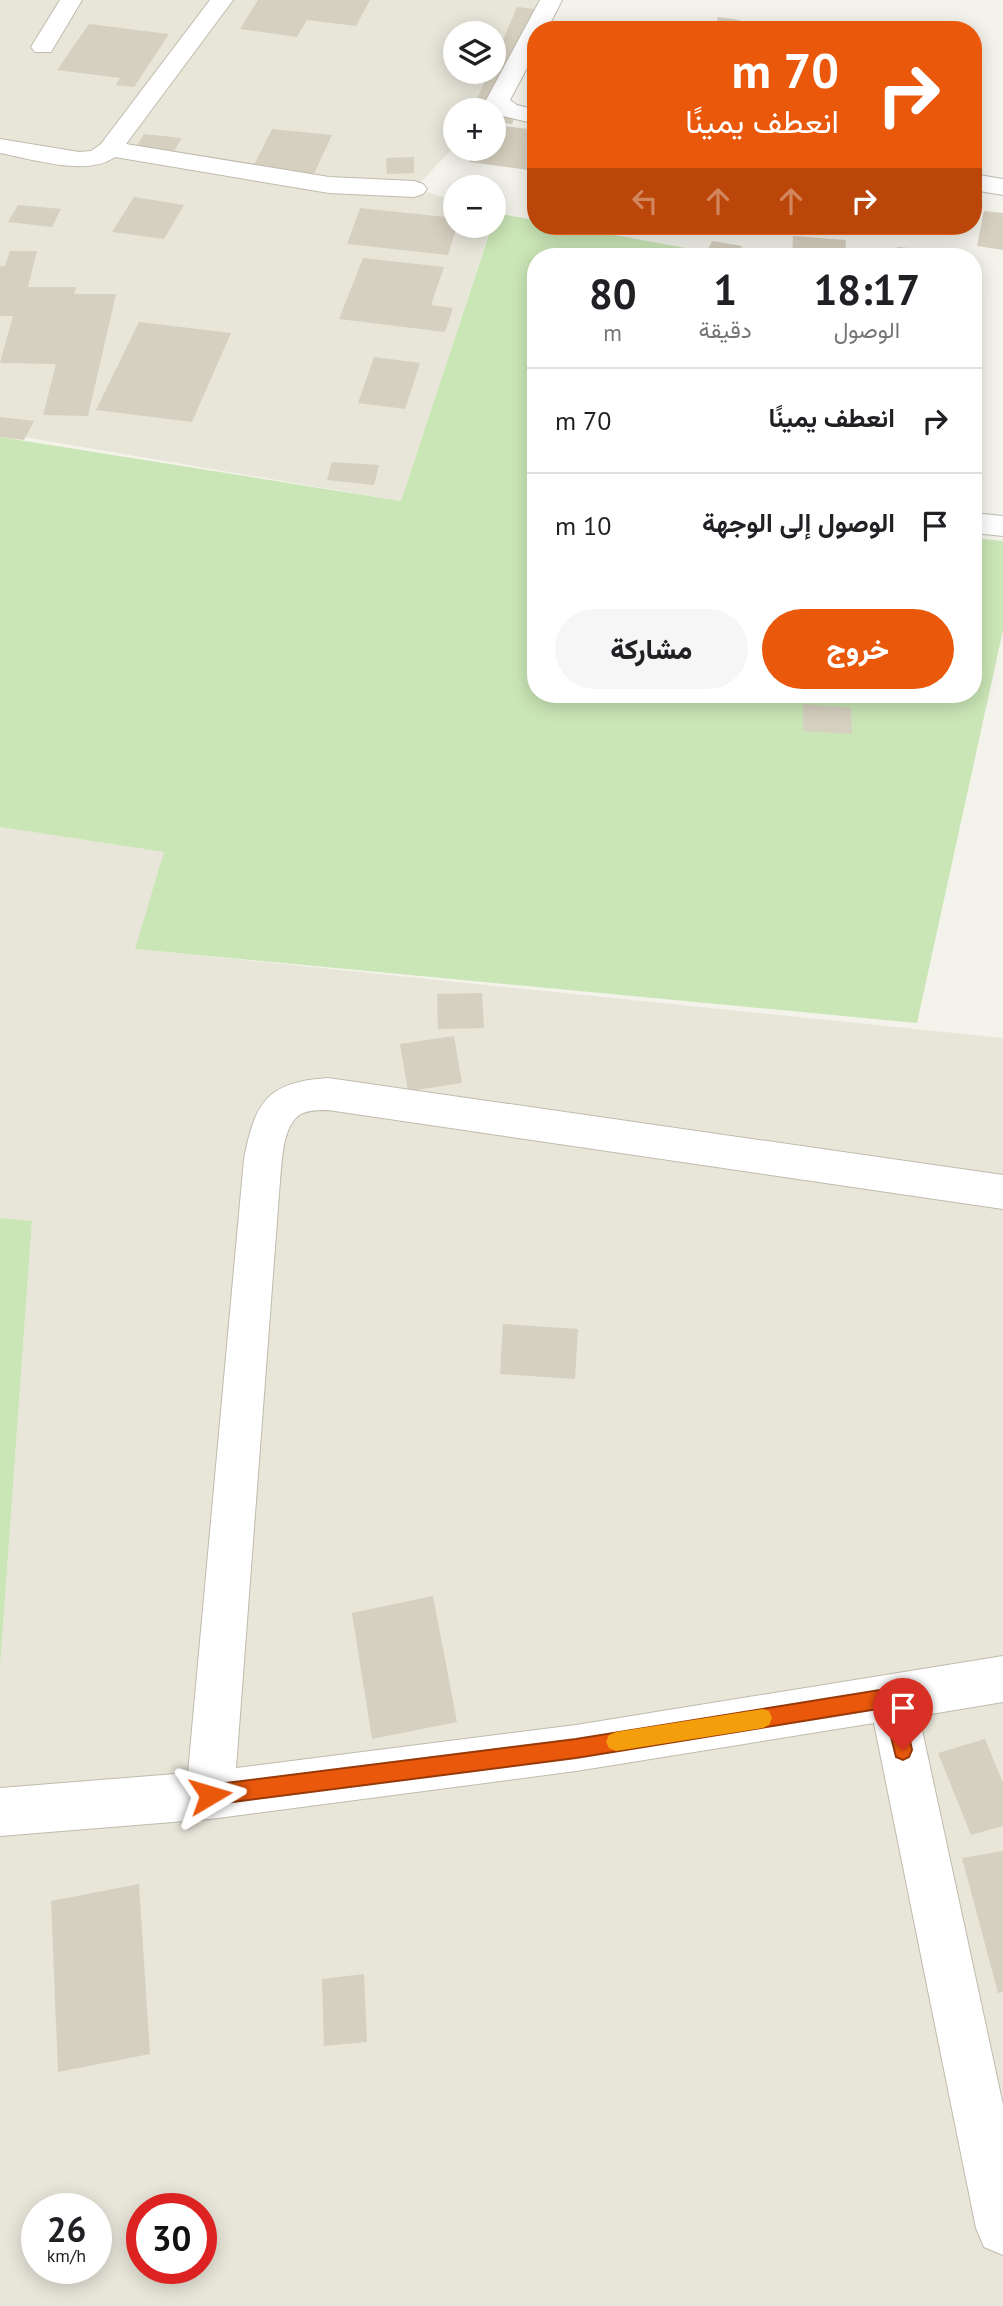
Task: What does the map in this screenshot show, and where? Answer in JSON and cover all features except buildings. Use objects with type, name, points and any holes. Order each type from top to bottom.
[{"type":"street","points":[[43,47],[71,0]]},
{"type":"street","points":[[0,146],[79,159],[97,158],[110,149],[222,0]]},
{"type":"street","points":[[540,21],[551,0]]},
{"type":"street","points":[[527,45],[497,102],[508,110],[527,115]]},
{"type":"street","points":[[110,149],[329,185],[414,189]]},
{"type":"street","points":[[982,184],[1003,187]]},
{"type":"street","points":[[982,524],[1003,526]]},
{"type":"street","points":[[210,1795],[244,1362],[263,1164],[270,1126],[280,1108],[302,1096],[328,1094],[1003,1192]]},
{"type":"street","points":[[0,1812],[210,1795],[576,1748],[1003,1679]]},
{"type":"street","points":[[892,1697],[1003,2228]]},
{"type":"shaded area","points":[[0,0],[551,0],[540,21],[527,21],[527,45],[499,98],[443,98],[443,159],[415,188],[443,197],[443,238],[487,238],[401,501],[0,433]]},
{"type":"shaded area","points":[[0,827],[165,852],[136,949],[1003,1038],[1003,2306],[0,2306],[0,1668],[32,1222],[0,1221]]},
{"type":"green space","points":[[506,215],[527,219],[527,235],[614,235],[686,248],[527,248],[527,703],[982,703],[982,539],[1003,541],[1003,630],[917,1023],[135,949],[164,852],[0,827],[0,437],[401,501],[488,238],[506,238]]},
{"type":"green space","points":[[0,1218],[32,1221],[0,1668]]},
{"type":"slow traffic","points":[[616,1742],[763,1718]]},
{"type":"route","points":[[210,1795],[576,1748],[892,1697],[903,1750]]}]
